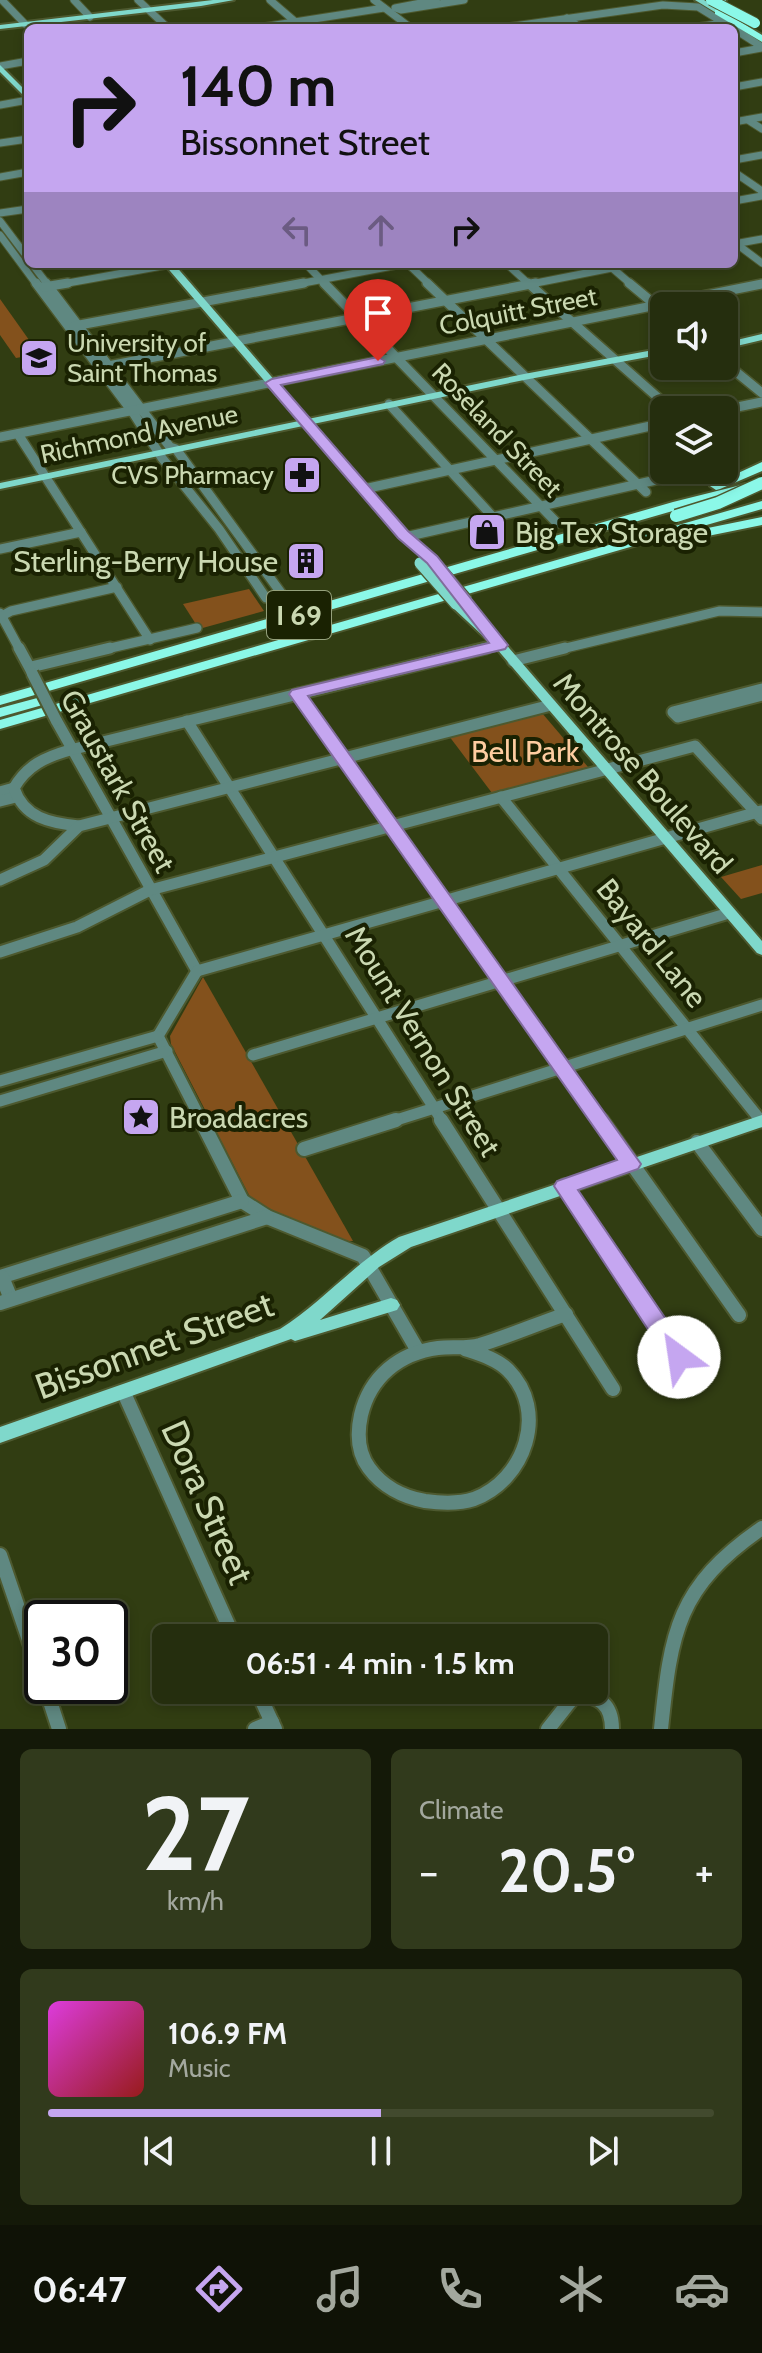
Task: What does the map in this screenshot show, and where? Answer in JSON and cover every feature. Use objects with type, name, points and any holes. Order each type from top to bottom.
[{"type":"highway","points":[[711,0],[760,23]]},
{"type":"highway","points":[[718,12],[738,24]]},
{"type":"highway","points":[[738,24],[762,39]]},
{"type":"highway","points":[[686,521],[762,466]]},
{"type":"highway","points":[[0,713],[686,521],[762,484]]},
{"type":"highway","points":[[504,578],[686,521],[762,493]]},
{"type":"highway","name":"I 69","points":[[0,701],[686,521],[762,505]]},
{"type":"highway","points":[[686,521],[762,521]]},
{"type":"highway","name":"I 69","points":[[0,725],[504,578],[575,561],[686,521]]},
{"type":"main road","points":[[25,24],[150,12],[230,0]]},
{"type":"main road","points":[[697,2],[718,12],[722,0]]},
{"type":"main road","points":[[0,27],[24,24]]},
{"type":"main road","points":[[0,68],[24,95]]},
{"type":"main road","name":"Montrose Boulevard","points":[[174,268],[762,950]]},
{"type":"main road","points":[[738,336],[762,331]]},
{"type":"main road","points":[[738,343],[762,337]]},
{"type":"main road","name":"Richmond Avenue","points":[[620,364],[650,355]]},
{"type":"main road","name":"Richmond Avenue","points":[[0,489],[527,379],[650,361]]},
{"type":"main road","name":"Bissonnet Street","points":[[0,1435],[268,1342],[302,1325],[328,1306],[385,1252],[405,1242],[762,1121]]},
{"type":"main road","points":[[268,1342],[391,1305]]},
{"type":"street","points":[[2,0],[25,24]]},
{"type":"street","points":[[74,0],[90,17]]},
{"type":"street","points":[[138,0],[164,24]]},
{"type":"street","points":[[270,0],[298,24]]},
{"type":"street","points":[[374,0],[406,24]]},
{"type":"street","points":[[436,0],[395,8],[401,10],[461,0]]},
{"type":"street","points":[[663,5],[682,0]]},
{"type":"street","points":[[527,24],[697,2],[723,23]]},
{"type":"street","points":[[305,24],[387,10]]},
{"type":"street","points":[[718,12],[760,23]]},
{"type":"street","points":[[567,18],[575,24]]},
{"type":"street","points":[[716,24],[723,23]]},
{"type":"street","points":[[738,32],[762,47]]},
{"type":"street","points":[[738,52],[762,47]]},
{"type":"street","points":[[0,68],[24,64]]},
{"type":"street","points":[[738,86],[762,82]]},
{"type":"street","points":[[0,105],[24,100]]},
{"type":"street","points":[[738,121],[762,117]]},
{"type":"street","points":[[748,120],[762,129]]},
{"type":"street","points":[[0,143],[24,140]]},
{"type":"street","points":[[738,159],[762,155]]},
{"type":"street","points":[[0,177],[24,173]]},
{"type":"street","points":[[738,175],[762,194]]},
{"type":"street","points":[[738,200],[762,194]]},
{"type":"street","points":[[0,213],[24,210]]},
{"type":"street","points":[[0,221],[20,249]]},
{"type":"street","points":[[0,235],[20,249]]},
{"type":"street","points":[[738,243],[762,239]]},
{"type":"street","points":[[738,245],[762,263]]},
{"type":"street","points":[[0,252],[20,249]]},
{"type":"street","points":[[32,268],[99,368],[266,598],[279,600],[284,597],[178,452],[170,447],[109,366],[73,326]]},
{"type":"street","points":[[34,268],[44,287]]},
{"type":"street","points":[[44,287],[149,268]]},
{"type":"street","name":"Roseland Street","points":[[310,268],[557,523]]},
{"type":"street","points":[[73,326],[383,268]]},
{"type":"street","points":[[410,268],[646,492]]},
{"type":"street","points":[[512,268],[656,396]]},
{"type":"street","points":[[99,368],[600,268]]},
{"type":"street","points":[[611,268],[650,300]]},
{"type":"street","name":"Colquitt Street","points":[[722,292],[762,284]]},
{"type":"street","name":"Colquitt Street","points":[[0,437],[650,306]]},
{"type":"street","points":[[738,373],[762,393]]},
{"type":"street","points":[[738,407],[762,402]]},
{"type":"street","points":[[392,407],[493,517]]},
{"type":"street","points":[[364,489],[650,426]]},
{"type":"street","points":[[18,434],[150,640]]},
{"type":"street","points":[[405,537],[650,481]]},
{"type":"street","points":[[198,505],[212,502]]},
{"type":"street","points":[[0,549],[81,532]]},
{"type":"street","points":[[238,556],[250,553]]},
{"type":"street","points":[[1,615],[117,587]]},
{"type":"street","points":[[516,664],[736,611],[762,612]]},
{"type":"street","name":"Graustark Street","points":[[1,615],[70,750],[197,971]]},
{"type":"street","points":[[31,670],[197,628]]},
{"type":"street","points":[[0,801],[15,793],[22,773],[32,764],[70,750],[500,645]]},
{"type":"street","points":[[762,689],[673,712],[678,717],[762,695]]},
{"type":"street","points":[[298,694],[739,1315]]},
{"type":"street","points":[[15,793],[31,815],[49,823],[79,826],[551,705]]},
{"type":"street","name":"Mount Vernon Street","points":[[187,721],[613,1389]]},
{"type":"street","points":[[0,952],[71,931],[102,918],[150,890],[695,746],[760,814]]},
{"type":"street","points":[[0,792],[15,793]]},
{"type":"street","name":"Bayard Lane","points":[[501,797],[762,1121]]},
{"type":"street","points":[[0,1081],[158,1036],[197,971],[665,837],[760,814]]},
{"type":"street","points":[[0,880],[33,869],[50,858],[79,826]]},
{"type":"street","points":[[253,1055],[729,913]]},
{"type":"street","points":[[304,1149],[762,1005]]},
{"type":"street","points":[[158,1036],[242,1201],[267,1217],[363,1256],[418,1351]]},
{"type":"street","points":[[0,1101],[167,1051]]},
{"type":"street","points":[[697,1142],[762,1229]]},
{"type":"street","points":[[565,1186],[680,1355]]},
{"type":"street","points":[[242,1201],[1,1277],[6,1301],[267,1217]]},
{"type":"street","points":[[465,1349],[499,1363],[525,1391],[531,1421],[525,1448],[515,1466],[491,1490],[463,1502],[421,1500],[393,1490],[372,1472],[357,1437],[365,1395],[382,1371],[418,1351],[465,1349],[566,1314]]},
{"type":"street","name":"Dora Street","points":[[124,1393],[228,1624]]},
{"type":"street","points":[[661,1729],[667,1665],[679,1615],[691,1592],[711,1566],[762,1528]]},
{"type":"street","points":[[0,1555],[24,1625]]},
{"type":"street","points":[[548,1729],[575,1695],[589,1694],[599,1698],[611,1712],[612,1729]]},
{"type":"street","points":[[51,1704],[59,1729]]},
{"type":"street","points":[[255,1729],[273,1726],[263,1704]]},
{"type":"green space","points":[[0,299],[39,354],[16,358],[0,335]]},
{"type":"green space","points":[[249,589],[264,611],[199,629],[183,604]]},
{"type":"green space","name":"Bell Park","points":[[542,713],[588,767],[492,793],[449,736]]},
{"type":"green space","points":[[762,865],[762,893],[741,899],[721,877]]},
{"type":"green space","points":[[203,977],[353,1241],[346,1241],[257,1205],[250,1197],[171,1044],[170,1036]]},
{"type":"place","name":"University of Saint Thomas","points":[[39,358]]},
{"type":"place","name":"CVS Pharmacy","points":[[302,475]]},
{"type":"place","name":"Big Tex Storage","points":[[487,532]]},
{"type":"place","name":"Sterling-Berry House","points":[[306,561]]},
{"type":"place","name":"Broadacres","points":[[141,1117]]},
{"type":"route","points":[[378,361],[272,383],[403,535],[432,560],[500,645],[298,694],[631,1164],[565,1186],[679,1357]]}]
